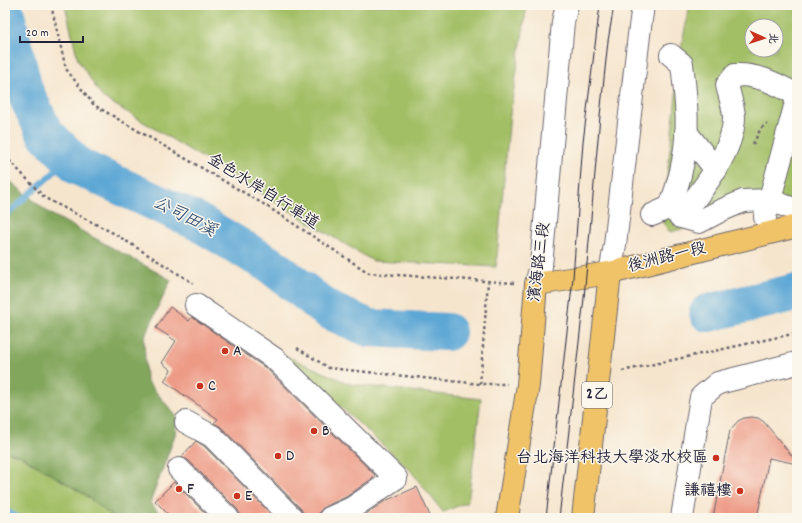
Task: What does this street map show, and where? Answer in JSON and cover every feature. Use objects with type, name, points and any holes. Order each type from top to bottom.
[{"type":"main road","name":"後洲路一段","points":[[536,284],[610,273],[797,226]]},
{"type":"main road","name":"2乙","points":[[584,518],[610,273]]},
{"type":"main road","name":"濱海路三段","points":[[507,518],[528,385],[536,284]]},
{"type":"street","name":"濱海路三段","points":[[536,284],[541,266],[563,22],[567,5]]},
{"type":"street","points":[[610,273],[615,245],[643,5]]},
{"type":"street","points":[[668,213],[678,183],[686,146],[686,103],[682,64],[671,55]]},
{"type":"street","points":[[668,213],[716,170],[732,135],[734,116],[727,84],[735,75],[753,76],[778,84],[797,95]]},
{"type":"street","points":[[768,208],[797,99]]},
{"type":"street","points":[[686,132],[716,170]]},
{"type":"street","points":[[668,213],[699,222],[743,201],[768,208],[796,210]]},
{"type":"street","points":[[196,295],[276,359],[396,478],[352,508],[330,518]]},
{"type":"street","points":[[682,518],[701,397],[718,383],[797,363]]},
{"type":"street","points":[[186,422],[212,436],[292,518]]},
{"type":"street","points":[[179,469],[228,518]]},
{"type":"path","name":"金色水岸自行車道","points":[[51,5],[66,69],[94,105],[265,205],[369,273],[536,284]]},
{"type":"path","points":[[751,148],[761,128],[771,120],[779,122],[788,135]]},
{"type":"path","points":[[5,156],[45,198],[115,234],[196,295]]},
{"type":"path","points":[[480,384],[488,282]]},
{"type":"path","points":[[599,376],[797,333]]},
{"type":"path","points":[[296,347],[329,368],[480,384],[528,385]]},
{"type":"green space","points":[[65,5],[527,5],[510,114],[496,267],[373,261],[102,97],[78,60]]},
{"type":"green space","points":[[690,5],[797,5],[797,202],[670,232],[662,222],[682,42]]},
{"type":"green space","points":[[5,177],[49,213],[171,280],[144,338],[146,380],[177,417],[175,435],[150,503],[164,518],[114,518],[84,494],[21,456],[5,451]]},
{"type":"green space","points":[[284,355],[350,384],[481,399],[468,502],[443,512],[410,470]]},
{"type":"green space","points":[[5,451],[21,456],[84,494],[114,518],[5,518]]},
{"type":"building","points":[[170,307],[189,321],[192,317],[267,369],[375,475],[346,497],[324,507],[320,511],[318,518],[304,518],[301,509],[221,427],[214,423],[218,419],[164,381],[171,370],[162,363],[176,341],[156,328]]},
{"type":"building","name":"謙禧樓","points":[[751,417],[758,418],[764,422],[797,462],[797,464],[769,458],[757,518],[713,518],[730,430],[738,421]]},
{"type":"building","name":"E","points":[[196,441],[204,446],[275,518],[240,518],[240,514],[237,509],[188,460],[181,457]]},
{"type":"building","name":"F","points":[[174,482],[210,518],[172,518],[155,501]]},
{"type":"building","points":[[417,487],[431,518],[360,518],[385,501]]},
{"type":"waterway","name":"公司田溪","points":[[5,11],[24,90],[45,133],[79,167],[196,221],[272,266],[328,310],[369,328],[447,332]]},
{"type":"waterway","points":[[5,216],[70,158]]},
{"type":"waterway","name":"公司田溪","points":[[708,313],[797,292]]},
{"type":"waterway","points":[[5,510],[19,518]]},
{"type":"tram line","points":[[546,518],[573,278],[583,142],[600,5]]},
{"type":"tram line","points":[[559,518],[584,298],[608,41],[614,5]]},
{"type":"place","name":"A","points":[[225,351]]},
{"type":"place","name":"C","points":[[200,386]]},
{"type":"place","name":"B","points":[[314,431]]},
{"type":"place","name":"D","points":[[278,456]]},
{"type":"place","name":"台北海洋科技大學淡水校區","points":[[716,458]]},
{"type":"place","name":"F","points":[[179,489]]},
{"type":"place","name":"謙禧樓","points":[[740,491]]},
{"type":"place","name":"E","points":[[237,496]]}]
